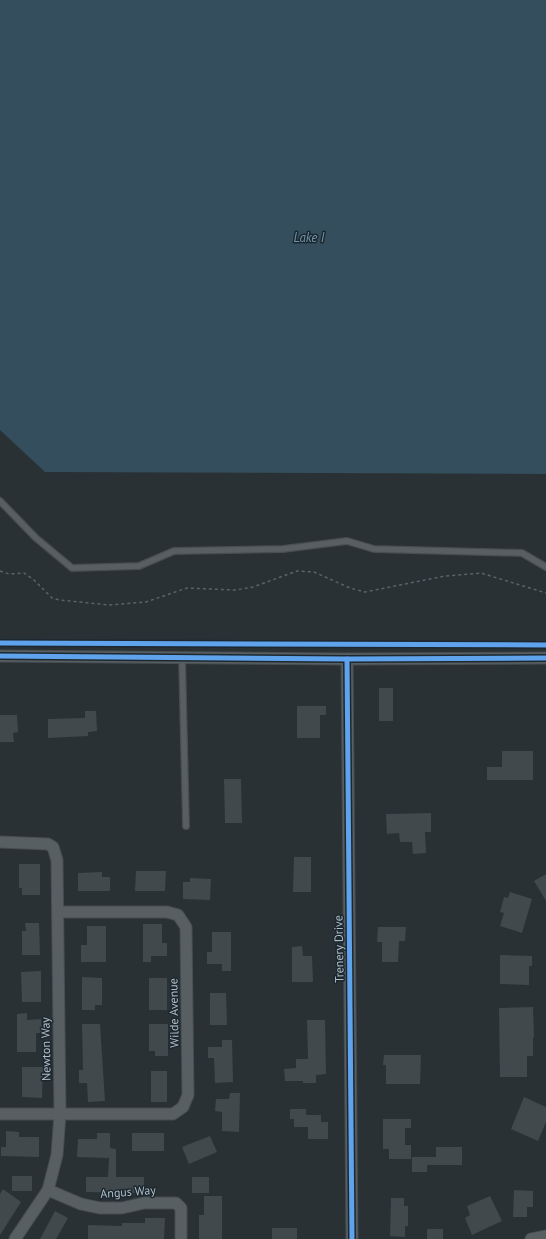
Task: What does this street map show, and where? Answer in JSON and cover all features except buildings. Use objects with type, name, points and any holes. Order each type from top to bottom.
[{"type":"street","points":[[0,656],[347,659],[546,658]]},
{"type":"street","name":"Trenery Drive","points":[[347,659],[352,1239]]},
{"type":"street","name":"Newton Way","points":[[0,842],[42,843],[53,848],[57,860],[60,1114],[57,1155],[48,1190],[15,1239]]},
{"type":"street","name":"Wilde Avenue","points":[[0,1114],[173,1114],[183,1107],[188,1095],[186,927],[178,916],[167,912],[58,912]]},
{"type":"street","name":"Angus Way","points":[[48,1190],[81,1204],[100,1208],[122,1208],[144,1203],[176,1203],[181,1208],[181,1239]]},
{"type":"street","points":[[531,1239],[546,1236]]},
{"type":"lane","points":[[0,501],[36,538],[72,568],[140,566],[174,551],[283,549],[347,541],[374,549],[522,553],[546,567]]},
{"type":"lane","points":[[182,657],[186,826]]},
{"type":"path","points":[[0,571],[9,574],[24,573],[34,580],[52,598],[109,605],[146,602],[187,588],[235,590],[253,587],[297,571],[314,572],[350,588],[365,592],[445,576],[480,573],[546,593]]},
{"type":"water","name":"Lake I","points":[[0,0],[546,0],[546,474],[45,472],[0,430]]},
{"type":"cycle path","points":[[0,643],[546,645]]},
{"type":"cycle path","points":[[0,656],[347,659],[546,658]]},
{"type":"cycle path","points":[[347,659],[352,1239]]}]
